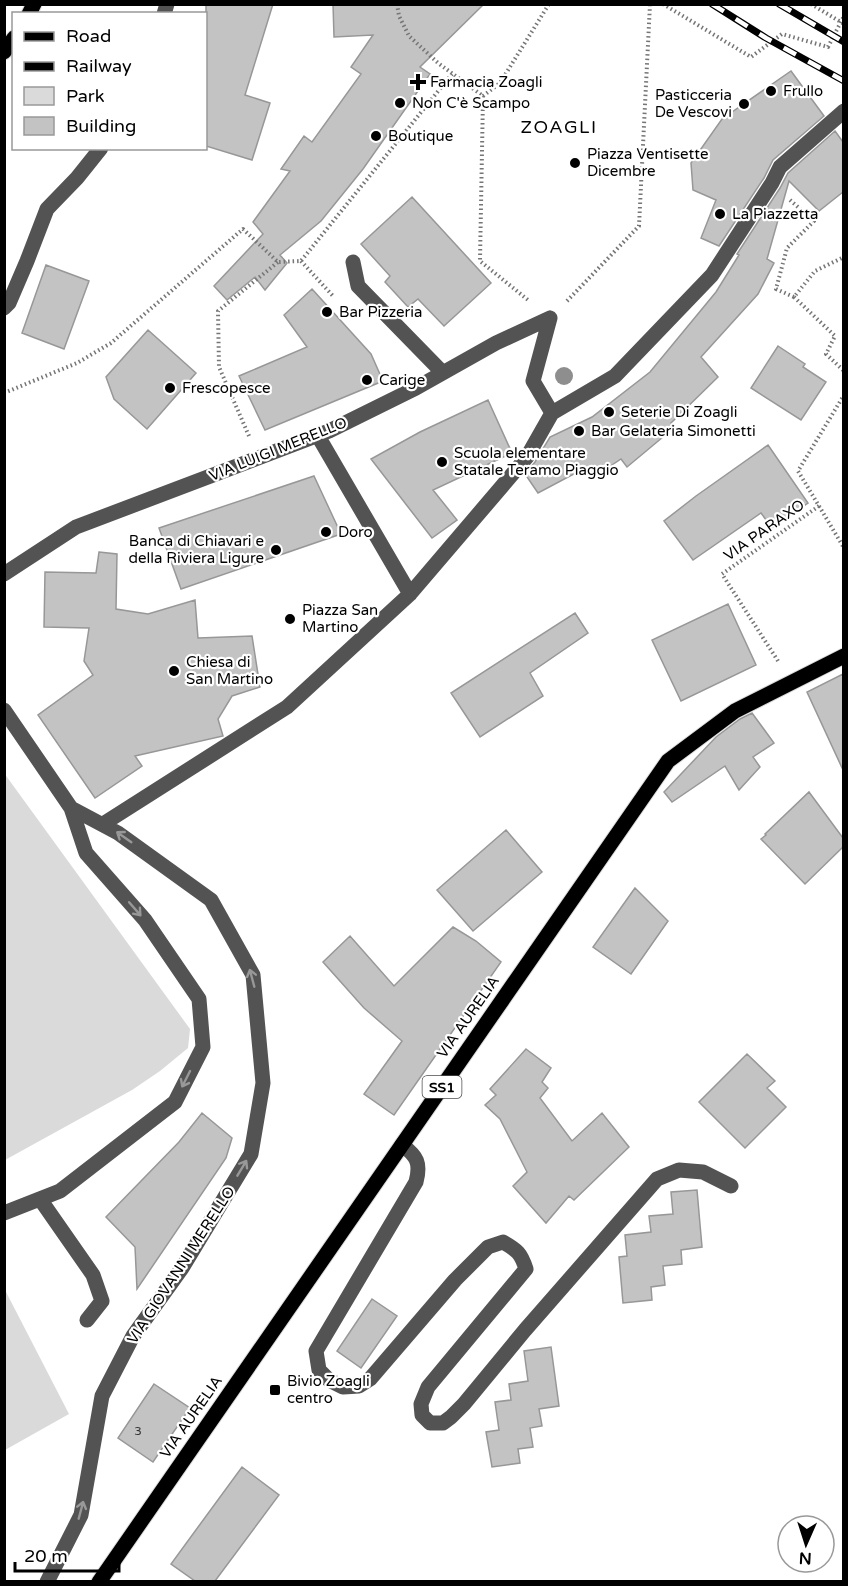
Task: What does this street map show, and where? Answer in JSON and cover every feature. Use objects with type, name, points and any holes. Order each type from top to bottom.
[{"type":"main road","name":"VIA AURELIA","points":[[99,1581],[668,761],[735,711],[843,656]]},
{"type":"street","points":[[103,825],[287,707],[410,594],[527,457],[552,413],[615,376],[697,292],[712,275],[780,167],[843,111]]},
{"type":"street","points":[[4,308],[9,303],[47,209],[77,178],[99,150]]},
{"type":"street","points":[[353,262],[358,286],[443,373]]},
{"type":"street","name":"VIA LUIGI MERELLO","points":[[4,574],[76,527],[318,436],[407,393],[496,343],[550,318]]},
{"type":"street","points":[[550,318],[533,381],[552,413]]},
{"type":"street","points":[[318,436],[410,594]]},
{"type":"street","points":[[4,710],[71,808],[86,853],[145,920],[199,999],[203,1047],[175,1102],[60,1191],[4,1213]]},
{"type":"street","name":"VIA GIOVANNI MERELLO","points":[[47,1581],[81,1515],[102,1396],[133,1336],[182,1269],[251,1154],[263,1083],[253,975],[211,900],[118,833],[71,808]]},
{"type":"street","points":[[402,1145],[413,1153],[419,1169],[416,1182],[316,1351],[320,1370],[329,1380],[343,1387],[359,1386],[370,1378],[455,1280],[488,1247],[503,1242],[517,1250],[526,1269],[429,1387],[421,1404],[422,1415],[430,1423],[443,1423],[464,1404],[525,1330],[657,1179],[679,1170],[703,1172],[731,1186]]},
{"type":"street","points":[[40,1199],[93,1275],[102,1301],[87,1320]]},
{"type":"path","points":[[397,4],[399,16],[409,36],[438,63],[483,96]]},
{"type":"path","points":[[483,96],[500,83],[549,4]]},
{"type":"path","points":[[483,96],[480,261],[550,318],[639,226],[650,4]]},
{"type":"path","points":[[663,4],[752,57],[782,34],[828,47],[843,16]]},
{"type":"path","points":[[811,4],[843,24]]},
{"type":"path","points":[[259,458],[219,367],[218,311],[278,262],[301,261],[452,74]]},
{"type":"path","points":[[814,221],[787,248],[776,289],[794,297],[835,336],[826,354],[843,371]]},
{"type":"path","points":[[4,393],[77,363],[111,343],[243,229],[278,262]]},
{"type":"path","points":[[794,297],[815,271],[843,257]]},
{"type":"path","name":"VIA PARAXO","points":[[791,682],[722,574],[819,506],[798,471],[843,395]]},
{"type":"path","points":[[819,506],[843,548]]},
{"type":"green space","points":[[4,773],[190,1029],[188,1048],[160,1071],[132,1090],[5,1160]]},
{"type":"green space","points":[[5,1290],[69,1414],[4,1450]]},
{"type":"building","points":[[206,4],[273,4],[245,95],[270,103],[252,160],[207,146]]},
{"type":"building","points":[[333,4],[484,4],[420,67],[430,74],[363,169],[321,221],[280,255],[287,263],[265,290],[255,277],[227,300],[214,286],[263,234],[253,222],[290,171],[281,169],[304,136],[312,142],[361,74],[351,67],[373,35],[334,37]]},
{"type":"building","points":[[791,71],[824,116],[773,160],[764,178],[719,246],[701,238],[716,200],[693,190],[691,163],[722,119]]},
{"type":"building","points":[[835,131],[843,142],[843,192],[819,211],[789,181],[767,259],[774,263],[758,294],[701,357],[718,377],[671,423],[675,427],[627,467],[621,459],[591,479],[585,468],[538,493],[525,474],[550,437],[592,417],[650,372],[716,292],[788,173]]},
{"type":"building","points":[[412,197],[491,283],[444,326],[418,299],[408,307],[385,282],[390,276],[361,244]]},
{"type":"building","points":[[46,265],[89,281],[64,349],[22,333]]},
{"type":"building","points":[[312,289],[371,354],[383,381],[265,430],[239,376],[307,347],[284,315]]},
{"type":"building","points":[[148,330],[196,373],[147,429],[114,399],[106,377]]},
{"type":"building","points":[[778,346],[826,382],[801,420],[751,388]]},
{"type":"building","points":[[488,400],[512,453],[433,490],[457,520],[432,538],[371,459],[420,432]]},
{"type":"building","points":[[768,445],[808,503],[772,528],[761,513],[693,560],[664,521]]},
{"type":"building","points":[[314,476],[341,534],[181,589],[159,528]]},
{"type":"building","points":[[99,552],[117,554],[116,609],[148,614],[195,600],[198,638],[252,636],[260,687],[232,696],[218,719],[223,736],[135,756],[142,766],[95,798],[38,715],[93,675],[84,661],[89,628],[44,627],[45,572],[96,573]]},
{"type":"building","points":[[728,604],[756,665],[681,701],[652,640]]},
{"type":"building","points":[[575,613],[588,633],[530,673],[543,696],[480,737],[451,693]]},
{"type":"building","points":[[843,674],[843,770],[807,692]]},
{"type":"building","points":[[752,713],[774,743],[753,757],[760,767],[739,790],[725,766],[672,802],[664,792],[716,737]]},
{"type":"building","points":[[809,792],[843,838],[843,847],[805,884],[761,839]]},
{"type":"building","points":[[506,830],[542,872],[473,931],[437,890]]},
{"type":"building","points":[[635,888],[668,921],[631,974],[593,947]]},
{"type":"building","points":[[453,927],[476,941],[501,962],[394,1115],[364,1094],[402,1041],[364,1008],[323,962],[350,936],[394,986]]},
{"type":"building","points":[[526,1049],[551,1068],[542,1082],[548,1088],[540,1098],[572,1141],[602,1113],[629,1147],[574,1200],[569,1196],[546,1223],[513,1186],[527,1172],[500,1119],[485,1105],[496,1095],[490,1089]]},
{"type":"building","points":[[747,1054],[775,1081],[767,1088],[786,1107],[745,1148],[699,1102]]},
{"type":"building","points":[[202,1113],[232,1138],[226,1158],[137,1289],[135,1247],[106,1217],[179,1142]]},
{"type":"building","points":[[697,1190],[702,1247],[681,1250],[682,1264],[663,1266],[665,1285],[651,1287],[652,1300],[623,1303],[619,1257],[627,1256],[625,1235],[651,1232],[649,1216],[673,1214],[671,1192]]},
{"type":"building","points":[[372,1299],[397,1316],[361,1368],[337,1351]]},
{"type":"building","points":[[551,1347],[559,1406],[539,1409],[542,1426],[530,1428],[533,1447],[518,1449],[520,1463],[492,1467],[486,1432],[499,1430],[495,1402],[511,1400],[509,1384],[528,1381],[524,1351]]},
{"type":"building","points":[[154,1384],[190,1408],[153,1462],[118,1438]]},
{"type":"building","points":[[242,1467],[279,1495],[215,1581],[195,1581],[171,1564]]},
{"type":"railway","points":[[712,4],[766,38],[844,81]]},
{"type":"railway","points":[[779,4],[844,42]]},
{"type":"place","name":"Farmacia Zoagli","points":[[418,82]]},
{"type":"place","name":"Frullo","points":[[771,91]]},
{"type":"place","name":"Non C'è Scampo","points":[[400,103]]},
{"type":"place","name":"Pasticceria De Vescovi","points":[[744,104]]},
{"type":"place","name":"Boutique","points":[[376,136]]},
{"type":"place","name":"Piazza Ventisette Dicembre","points":[[575,163]]},
{"type":"place","name":"La Piazzetta","points":[[720,214]]},
{"type":"place","name":"Bar Pizzeria","points":[[327,312]]},
{"type":"place","name":"Carige","points":[[367,380]]},
{"type":"place","name":"Frescopesce","points":[[170,388]]},
{"type":"place","name":"Seterie Di Zoagli","points":[[609,412]]},
{"type":"place","name":"Bar Gelateria Simonetti","points":[[579,431]]},
{"type":"place","name":"Scuola elementare Statale Teramo Piaggio","points":[[442,462]]},
{"type":"place","name":"Doro","points":[[326,532]]},
{"type":"place","name":"Banca di Chiavari e della Riviera Ligure","points":[[276,550]]},
{"type":"place","name":"Piazza San Martino","points":[[290,619]]},
{"type":"place","name":"Chiesa di San Martino","points":[[174,671]]},
{"type":"place","name":"Bivio Zoagli centro","points":[[275,1390]]},
{"type":"district","name":"ZOAGLI","points":[[559,127]]}]
